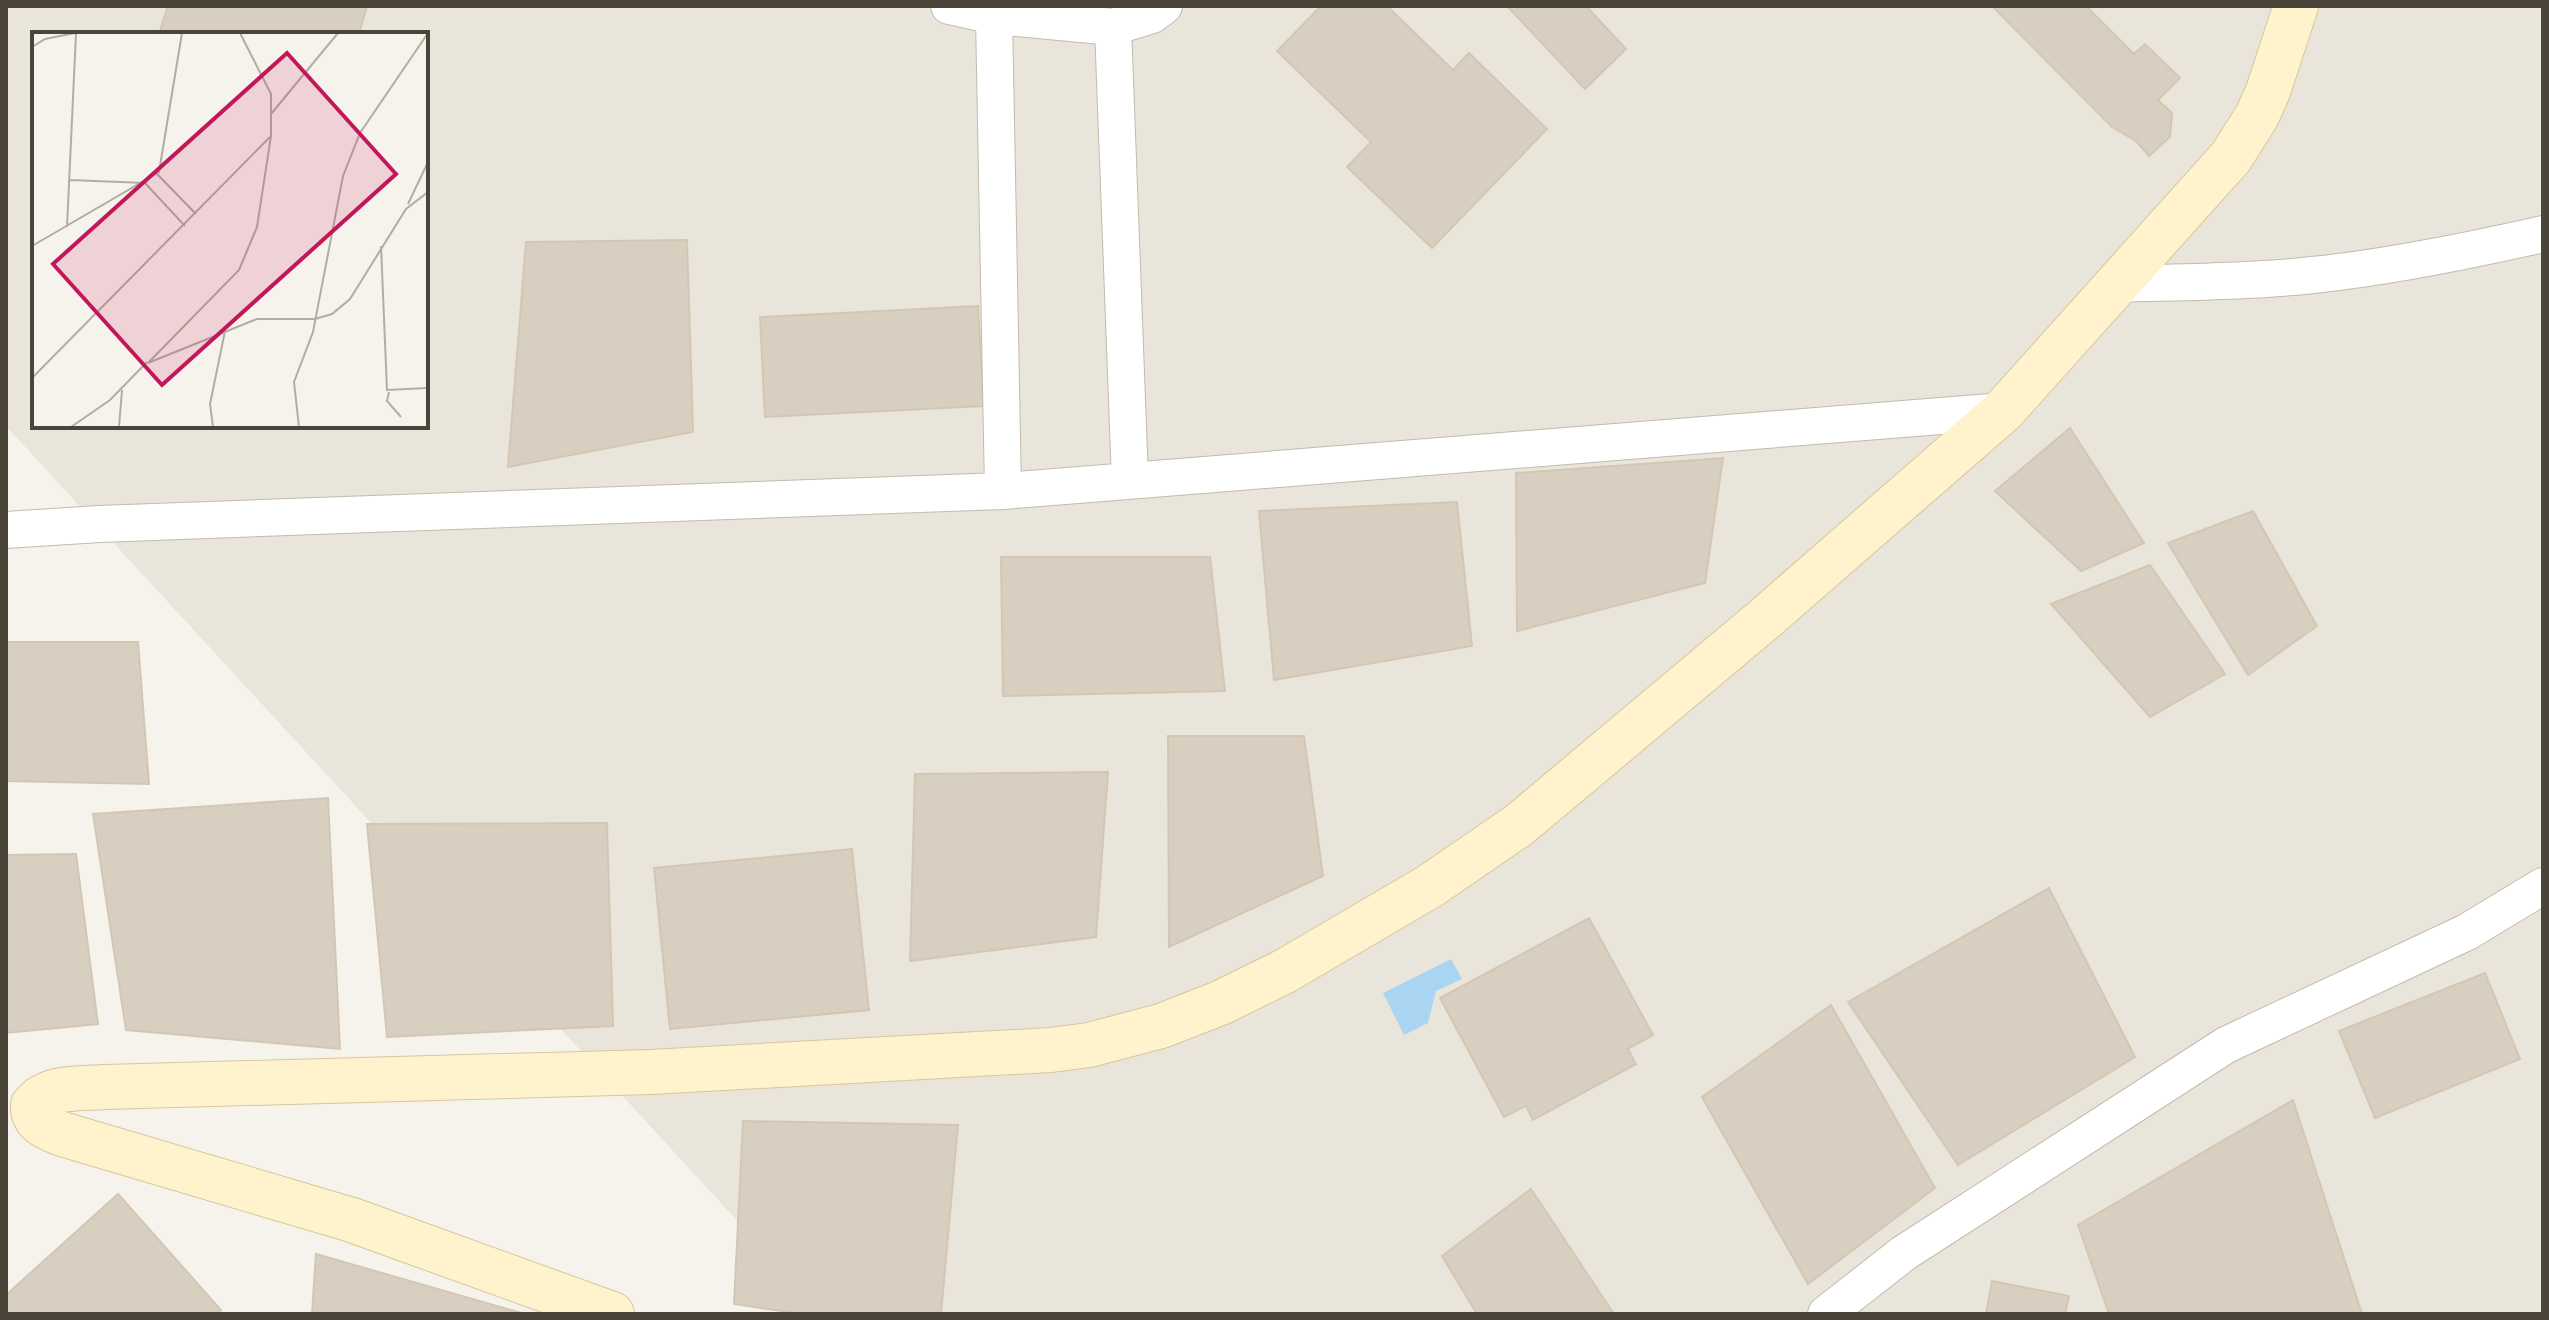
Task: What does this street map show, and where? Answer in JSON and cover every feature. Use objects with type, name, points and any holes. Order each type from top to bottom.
[{"type":"street","points":[[949,6],[1113,27],[1144,19],[1164,6]]},
{"type":"street","points":[[612,1314],[352,1220],[62,1134],[43,1125],[20,1106],[48,1093],[116,1086],[651,1072],[1011,1053],[1089,1045],[1161,1026],[1220,1003],[1285,971],[1430,886],[1519,825],[1762,621],[2003,411],[2231,157],[2257,116],[2268,91],[2296,6]]},
{"type":"street","points":[[991,11],[1003,491]]},
{"type":"street","points":[[1113,27],[1130,480]]},
{"type":"street","points":[[2117,284],[2261,280],[2315,275],[2543,234]]},
{"type":"street","points":[[6,530],[1003,491],[2003,411]]},
{"type":"street","points":[[1826,1314],[1904,1253],[2226,1045],[2467,932],[2543,886]]},
{"type":"shaded area","points":[[6,6],[2543,6],[2543,1314],[823,1314],[6,426]]},
{"type":"water","points":[[1451,959],[1462,979],[1436,991],[1428,1023],[1404,1035],[1383,993]]},
{"type":"building","points":[[168,6],[367,6],[360,32],[160,32]]},
{"type":"building","points":[[1321,6],[1387,6],[1453,70],[1469,53],[1547,129],[1432,248],[1347,167],[1371,142],[1277,51]]},
{"type":"building","points":[[1507,6],[1586,6],[1626,49],[1585,89]]},
{"type":"building","points":[[1992,6],[2086,6],[2134,54],[2145,44],[2180,78],[2158,100],[2172,113],[2170,137],[2149,156],[2136,141],[2112,127]]},
{"type":"building","points":[[687,240],[693,432],[508,467],[526,242]]},
{"type":"building","points":[[978,306],[984,406],[765,417],[760,317]]},
{"type":"building","points":[[2070,428],[2144,543],[2081,571],[1995,491]]},
{"type":"building","points":[[1723,458],[1705,583],[1517,631],[1516,473]]},
{"type":"building","points":[[1457,502],[1472,646],[1274,680],[1259,511]]},
{"type":"building","points":[[2253,511],[2317,626],[2248,675],[2168,543]]},
{"type":"building","points":[[1001,557],[1210,557],[1225,691],[1003,696]]},
{"type":"building","points":[[2150,565],[2225,674],[2150,717],[2051,604]]},
{"type":"building","points":[[6,642],[138,642],[149,784],[6,781]]},
{"type":"building","points":[[1168,736],[1304,736],[1323,876],[1169,947]]},
{"type":"building","points":[[1108,772],[1096,937],[910,961],[915,774]]},
{"type":"building","points":[[328,798],[340,1049],[126,1030],[93,814]]},
{"type":"building","points":[[607,823],[613,1026],[387,1037],[367,824]]},
{"type":"building","points":[[852,849],[869,1010],[670,1029],[654,868]]},
{"type":"building","points":[[76,854],[98,1024],[6,1033],[6,855]]},
{"type":"building","points":[[2049,888],[2135,1057],[1958,1165],[1848,1002]]},
{"type":"building","points":[[1589,918],[1653,1035],[1628,1049],[1636,1064],[1533,1120],[1526,1106],[1504,1117],[1440,998]]},
{"type":"building","points":[[2485,973],[2520,1059],[2375,1118],[2339,1031]]},
{"type":"building","points":[[1831,1005],[1935,1188],[1808,1284],[1702,1097]]},
{"type":"building","points":[[2293,1100],[2362,1314],[2109,1314],[2078,1225]]},
{"type":"building","points":[[743,1121],[958,1125],[941,1314],[802,1314],[734,1304]]},
{"type":"building","points":[[1531,1189],[1614,1314],[1477,1314],[1442,1256]]},
{"type":"building","points":[[118,1194],[221,1310],[215,1314],[6,1314],[6,1295]]},
{"type":"building","points":[[316,1254],[525,1314],[312,1314]]},
{"type":"building","points":[[1992,1281],[2069,1296],[2065,1314],[1986,1314]]}]
